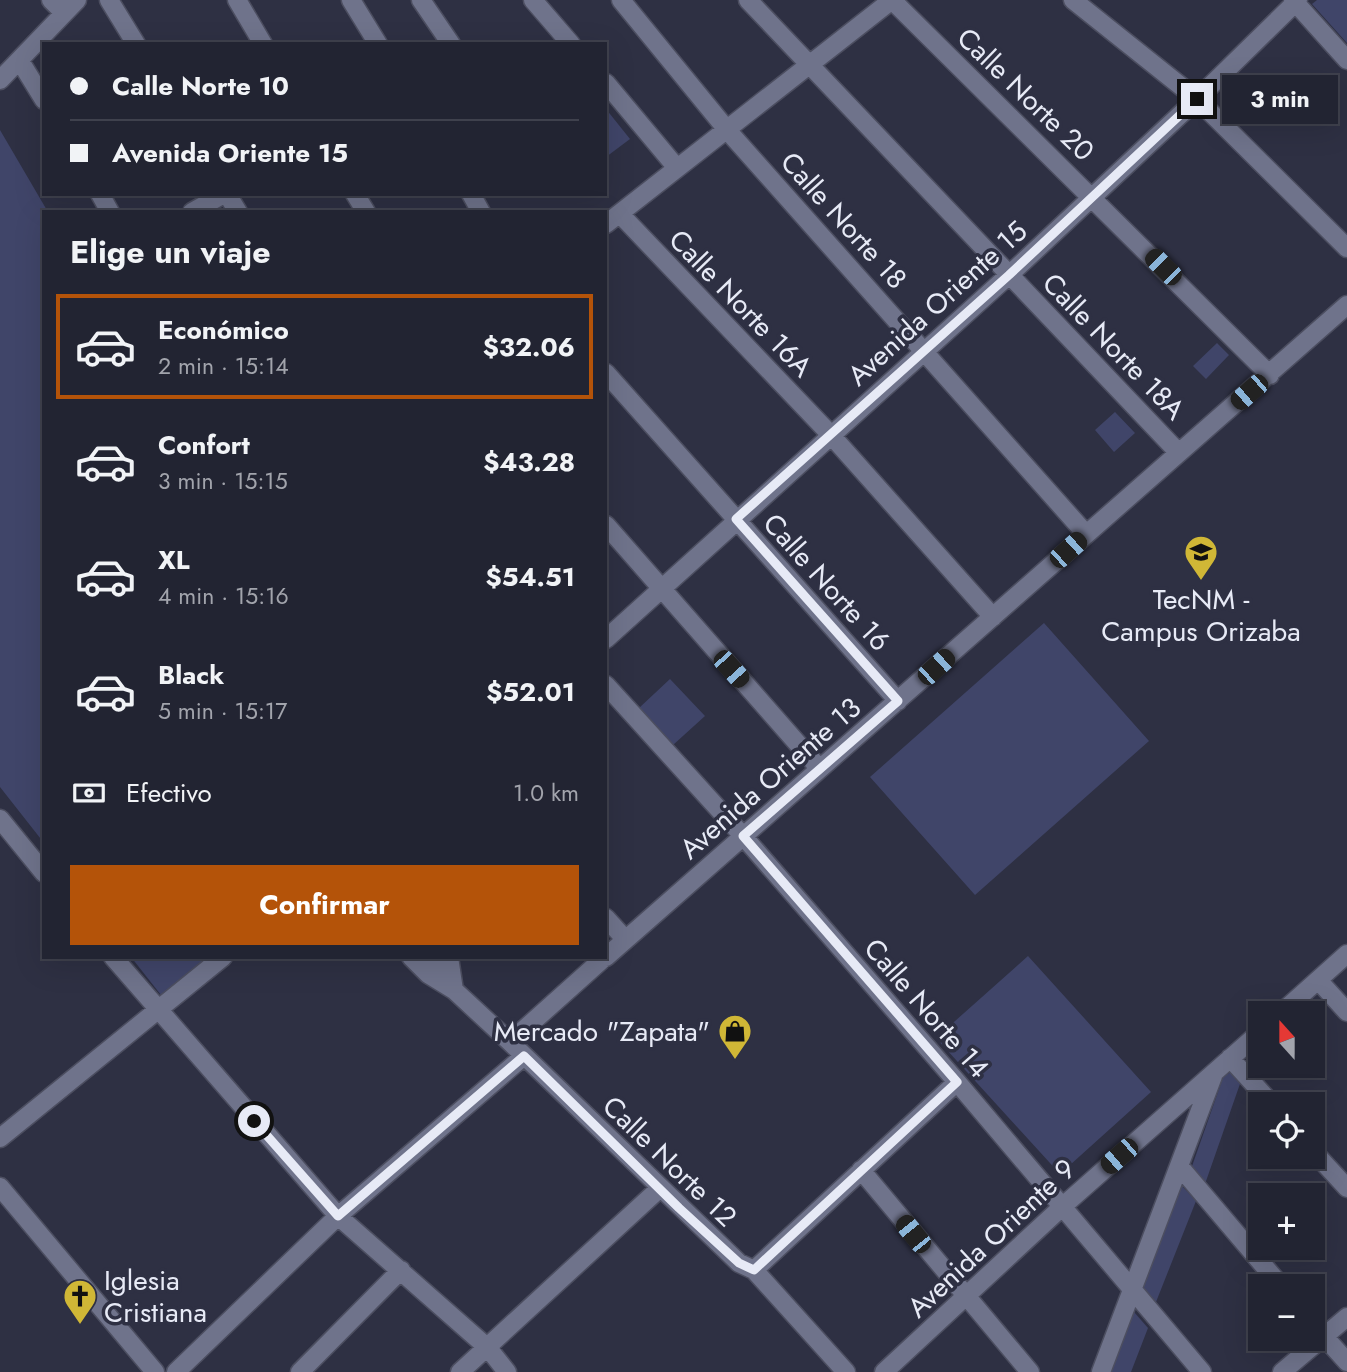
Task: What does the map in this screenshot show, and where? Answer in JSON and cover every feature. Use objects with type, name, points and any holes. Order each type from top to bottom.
[{"type":"street","points":[[0,80],[20,61],[57,7],[77,0]]},
{"type":"street","points":[[109,0],[135,42]]},
{"type":"street","points":[[237,0],[262,42]]},
{"type":"street","points":[[351,0],[377,42]]},
{"type":"street","points":[[421,0],[450,42]]},
{"type":"street","points":[[533,0],[569,42]]},
{"type":"street","name":"Calle Norte 18","points":[[621,0],[728,131],[925,349],[1086,534]]},
{"type":"street","name":"Calle Norte 18A","points":[[748,0],[810,62],[1179,453]]},
{"type":"street","points":[[612,219],[728,131],[810,62],[892,0]]},
{"type":"street","name":"Calle Norte 20","points":[[892,0],[1270,374]]},
{"type":"street","points":[[1073,0],[1197,99],[1347,248]]},
{"type":"street","points":[[1296,1],[1347,60]]},
{"type":"street","name":"Avenida Oriente 15","points":[[607,638],[1009,275],[1197,99],[1296,1]]},
{"type":"street","points":[[20,61],[42,97]]},
{"type":"street","points":[[608,91],[677,168]]},
{"type":"street","points":[[196,210],[221,196]]},
{"type":"street","name":"Calle Norte 16A","points":[[612,219],[830,434],[993,617]]},
{"type":"street","name":"Avenida Oriente 13","points":[[607,955],[1347,305]]},
{"type":"street","name":"Calle Norte 16","points":[[607,374],[898,701]]},
{"type":"street","points":[[607,526],[819,768]]},
{"type":"street","name":"Calle Norte 14","points":[[607,686],[743,836],[957,1082],[1202,1372]]},
{"type":"street","points":[[0,819],[42,871]]},
{"type":"street","points":[[607,919],[625,939]]},
{"type":"street","points":[[1294,1001],[1347,954]]},
{"type":"street","points":[[115,959],[338,1216],[488,1348],[507,1372]]},
{"type":"street","points":[[0,1138],[221,959]]},
{"type":"street","name":"Calle Norte 12","points":[[421,959],[440,963],[454,990],[659,1189],[739,1263],[754,1270],[846,1372]]},
{"type":"street","name":"Avenida Oriente 13","points":[[510,1042],[603,959]]},
{"type":"street","points":[[440,963],[454,990]]},
{"type":"street","points":[[1318,980],[1347,1012]]},
{"type":"street","name":"Avenida Oriente 9","points":[[884,1372],[1063,1206],[1248,1042]]},
{"type":"street","points":[[176,1372],[338,1216],[524,1056]]},
{"type":"street","points":[[1230,1058],[1261,1092]]},
{"type":"street","points":[[1101,1372],[1214,1073]]},
{"type":"street","points":[[754,1270],[957,1082]]},
{"type":"street","points":[[1325,1164],[1347,1188]]},
{"type":"street","points":[[1180,1167],[1271,1274]]},
{"type":"street","points":[[861,1170],[964,1298],[1030,1372]]},
{"type":"street","points":[[0,1187],[156,1372]]},
{"type":"street","points":[[460,1372],[659,1189]]},
{"type":"street","points":[[300,1372],[401,1270]]},
{"type":"street","points":[[1325,1327],[1347,1317]]},
{"type":"street","points":[[1325,1338],[1347,1362]]},
{"type":"street","points":[[1282,1372],[1300,1351]]},
{"type":"shaded area","points":[[1317,0],[1347,0],[1347,43],[1312,4]]},
{"type":"shaded area","points":[[607,110],[630,139],[607,156]]},
{"type":"shaded area","points":[[0,130],[47,210],[42,210],[42,840],[0,787]]},
{"type":"shaded area","points":[[1217,343],[1229,355],[1206,379],[1193,366]]},
{"type":"shaded area","points":[[1115,412],[1135,433],[1114,452],[1095,430]]},
{"type":"shaded area","points":[[1044,623],[1149,741],[975,895],[870,777]]},
{"type":"shaded area","points":[[670,679],[705,716],[673,745],[639,708]]},
{"type":"shaded area","points":[[1028,956],[1151,1092],[1060,1174],[936,1038]]},
{"type":"shaded area","points":[[133,959],[208,959],[161,995]]},
{"type":"shaded area","points":[[1232,1072],[1241,1081],[1205,1184],[1191,1169],[1224,1075]]},
{"type":"shaded area","points":[[1182,1186],[1196,1201],[1156,1302],[1141,1287]]},
{"type":"shaded area","points":[[1134,1312],[1148,1328],[1131,1372],[1111,1372]]},
{"type":"place","name":"TecNM - Campus Orizaba","points":[[1201,582]]},
{"type":"place","name":"Mercado \"Zapata\"","points":[[735,1061]]},
{"type":"place","name":"Iglesia Cristiana","points":[[80,1326]]},
{"type":"route","points":[[254,1121],[338,1216],[524,1056],[679,1208],[739,1263],[754,1270],[957,1082],[743,836],[898,701],[736,519],[1009,275],[1197,99]]}]
